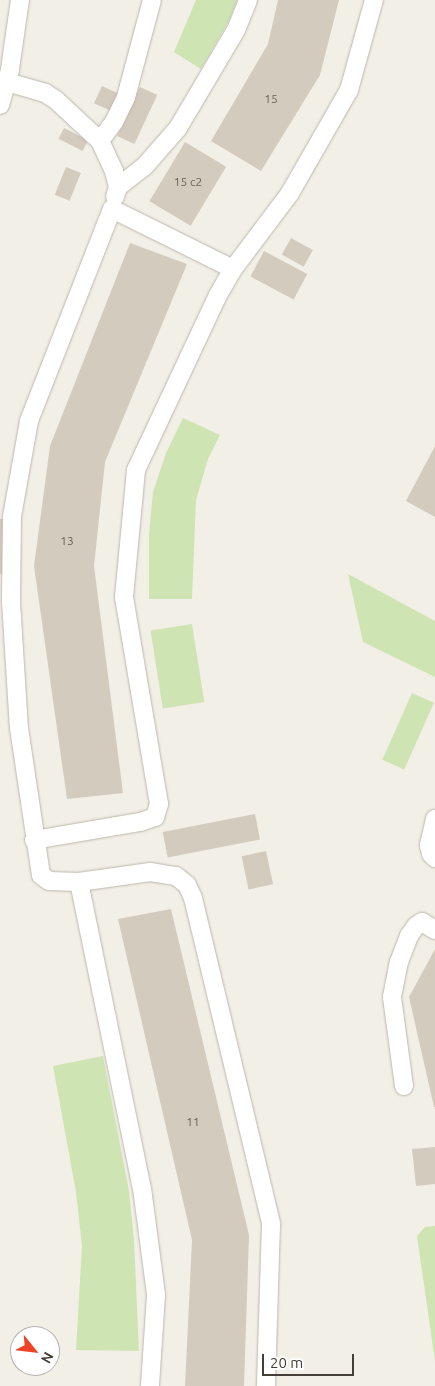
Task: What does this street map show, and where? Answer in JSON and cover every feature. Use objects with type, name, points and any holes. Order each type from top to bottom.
[{"type":"lane","points":[[0,105],[7,82],[20,0]]},
{"type":"lane","points":[[100,141],[114,122],[126,97],[152,0]]},
{"type":"lane","points":[[118,187],[144,167],[178,128],[236,30],[248,0]]},
{"type":"lane","points":[[34,840],[140,822],[155,817],[159,804],[124,597],[136,470],[218,295],[233,269],[290,193],[349,90],[374,0]]},
{"type":"lane","points":[[7,82],[45,93],[56,100],[100,141],[110,157],[118,187],[112,209],[29,421],[12,516],[11,602],[19,728],[34,840],[41,875],[49,881],[79,882],[150,872],[176,876],[187,885],[193,898],[271,1224],[266,1386]]},
{"type":"lane","points":[[112,209],[233,269]]},
{"type":"lane","points":[[435,819],[429,845],[431,854],[435,858]]},
{"type":"lane","points":[[79,882],[143,1198],[156,1295],[150,1386]]},
{"type":"lane","points":[[404,1086],[392,997],[399,962],[409,936],[416,926],[422,922],[435,930]]},
{"type":"green space","points":[[196,0],[237,0],[230,19],[201,69],[174,52]]},
{"type":"green space","points":[[183,418],[220,435],[208,459],[196,500],[192,599],[149,599],[149,534],[153,492],[166,453]]},
{"type":"green space","points":[[348,574],[435,621],[435,677],[363,642]]},
{"type":"green space","points":[[192,624],[204,702],[163,709],[151,631]]},
{"type":"green space","points":[[412,693],[434,703],[404,769],[382,760]]},
{"type":"green space","points":[[103,1056],[129,1191],[134,1240],[139,1351],[76,1350],[82,1246],[76,1192],[53,1066]]},
{"type":"green space","points":[[435,1226],[435,1361],[417,1236],[425,1227]]},
{"type":"building","points":[[278,0],[339,0],[320,75],[261,171],[211,141],[268,44]]},
{"type":"building","points":[[102,86],[121,95],[113,112],[94,103]]},
{"type":"building","points":[[140,87],[157,95],[134,144],[117,136]]},
{"type":"building","points":[[64,128],[88,140],[83,151],[59,139]]},
{"type":"building","points":[[185,142],[226,167],[191,226],[149,201]]},
{"type":"building","points":[[66,167],[81,173],[70,201],[55,195]]},
{"type":"building","points":[[291,238],[313,250],[304,267],[282,255]]},
{"type":"building","points":[[130,243],[187,264],[105,462],[94,566],[123,793],[67,799],[34,566],[50,446]]},
{"type":"building","points":[[264,251],[307,274],[294,300],[250,277]]},
{"type":"building","points":[[435,446],[435,517],[406,501]]},
{"type":"building","points":[[0,519],[6,519],[4,574],[0,574]]},
{"type":"building","points":[[255,814],[260,840],[168,857],[163,832]]},
{"type":"building","points":[[266,851],[273,884],[249,889],[242,856]]},
{"type":"building","points":[[171,909],[249,1235],[244,1386],[185,1386],[192,1240],[118,919]]},
{"type":"building","points":[[435,949],[435,1107],[434,1107],[409,997]]},
{"type":"building","points":[[435,1147],[435,1184],[416,1186],[412,1149]]}]
